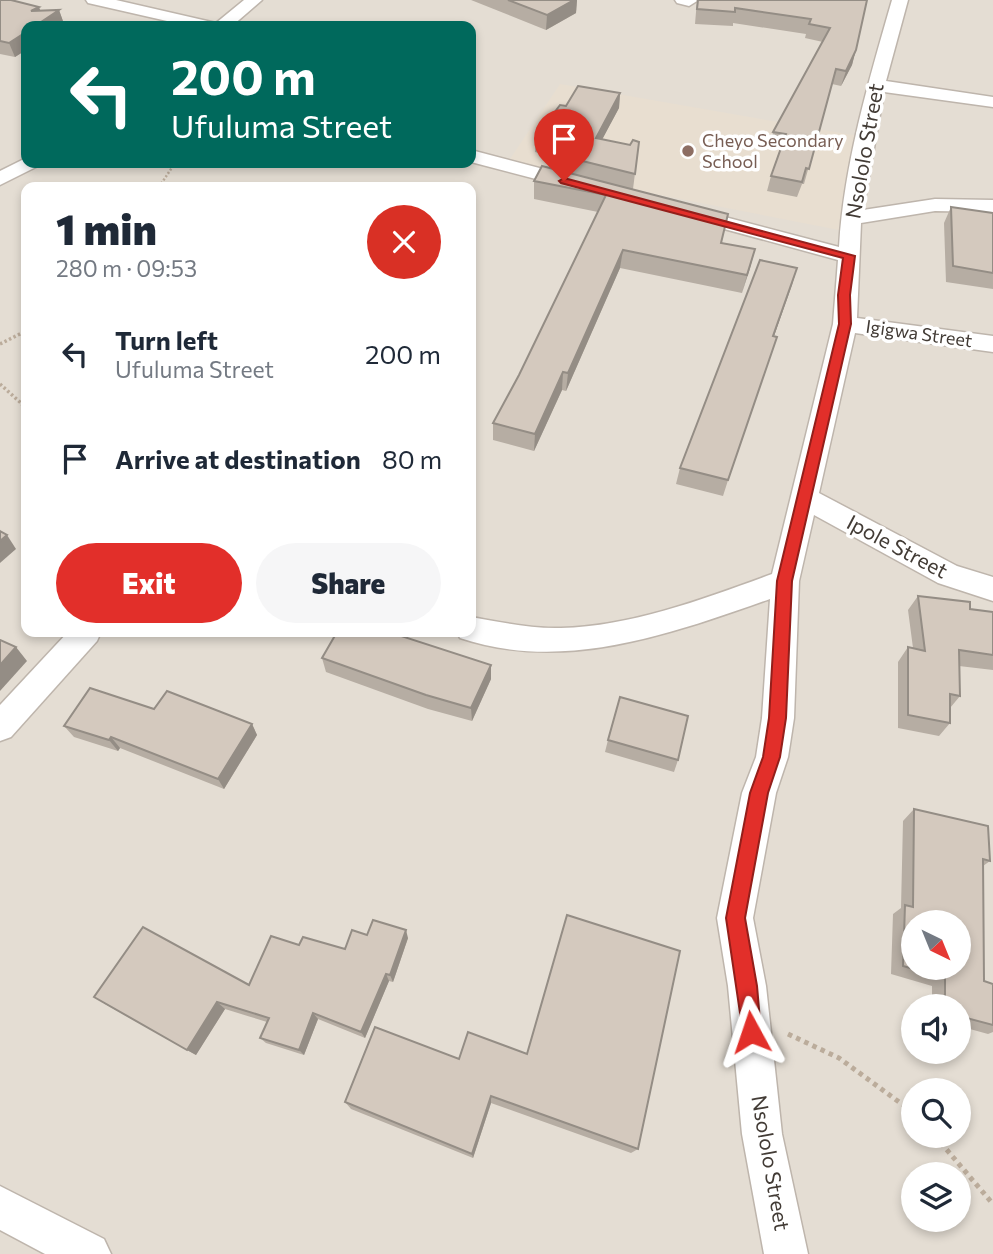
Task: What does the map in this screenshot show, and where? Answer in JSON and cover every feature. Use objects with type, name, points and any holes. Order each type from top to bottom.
[{"type":"street","points":[[94,0],[188,21]]},
{"type":"street","points":[[228,21],[254,0]]},
{"type":"street","points":[[683,0],[689,1]]},
{"type":"street","name":"Nsololo Street","points":[[786,1254],[762,1134],[747,986],[735,918],[759,793],[772,757],[778,718],[785,581],[845,324],[844,295],[850,218],[876,85],[900,0]]},
{"type":"street","points":[[876,85],[993,102]]},
{"type":"street","points":[[0,152],[21,159]]},
{"type":"street","points":[[476,157],[594,189]]},
{"type":"street","points":[[0,178],[21,165]]},
{"type":"street","points":[[850,218],[935,205],[993,206]]},
{"type":"street","points":[[661,206],[849,256]]},
{"type":"street","name":"Igigwa Street","points":[[845,324],[993,344]]},
{"type":"street","name":"Ipole Street","points":[[804,497],[948,575],[993,589]]},
{"type":"street","points":[[476,630],[520,638],[571,640],[714,608],[785,581]]},
{"type":"street","points":[[0,727],[81,637]]},
{"type":"street","points":[[0,1207],[89,1254]]},
{"type":"path","points":[[0,344],[21,334]]},
{"type":"path","points":[[0,384],[21,403]]},
{"type":"path","points":[[751,1032],[777,1030],[803,1039],[864,1073],[901,1103]]},
{"type":"path","points":[[945,1148],[993,1204]]},
{"type":"shaded area","points":[[0,0],[993,0],[993,1254],[0,1254]]},
{"type":"shaded area","name":"Cheyo Secondary School","points":[[560,84],[864,137],[839,230],[506,165]]},
{"type":"building","points":[[0,0],[39,7],[31,11],[59,10],[42,21],[21,21],[21,35],[9,43],[0,41]]},
{"type":"building","points":[[508,0],[574,0],[547,15]]},
{"type":"building","points":[[698,0],[867,0],[856,50],[846,71],[836,69],[809,169],[806,168],[802,182],[771,176],[786,134],[773,132],[830,28],[809,24],[811,19],[735,8],[735,12],[697,9]]},
{"type":"building","points":[[578,86],[620,93],[596,138],[630,145],[633,140],[639,142],[635,174],[550,153],[556,141],[536,137],[560,105],[566,106]]},
{"type":"building","points":[[542,166],[728,214],[721,243],[755,249],[747,275],[623,250],[568,373],[563,372],[535,434],[493,423],[606,195],[534,181]]},
{"type":"building","points":[[951,207],[993,213],[993,273],[953,266]]},
{"type":"building","points":[[760,260],[797,268],[773,336],[777,337],[728,480],[680,468]]},
{"type":"building","points":[[0,531],[7,535],[0,541]]},
{"type":"building","points":[[918,596],[970,602],[970,609],[993,612],[993,655],[959,650],[960,696],[950,694],[950,723],[908,715],[908,647],[925,651]]},
{"type":"building","points":[[334,637],[404,637],[491,665],[471,708],[322,658]]},
{"type":"building","points":[[0,640],[16,647],[0,665]]},
{"type":"building","points":[[90,688],[154,709],[167,691],[252,724],[218,779],[111,737],[109,740],[64,726]]},
{"type":"building","points":[[620,697],[688,716],[678,760],[608,740]]},
{"type":"building","points":[[914,809],[988,826],[990,861],[983,859],[984,981],[993,984],[993,1025],[971,1019],[971,994],[945,994],[945,980],[971,980],[971,910],[905,910],[905,905],[913,907]]},
{"type":"building","points":[[567,915],[680,951],[638,1149],[491,1096],[472,1154],[345,1102],[375,1027],[459,1059],[468,1032],[527,1054]]},
{"type":"building","points":[[373,920],[406,930],[390,975],[386,974],[361,1032],[313,1013],[299,1050],[260,1038],[269,1018],[217,1002],[187,1050],[94,997],[143,927],[249,985],[271,936],[299,945],[303,937],[345,949],[352,930],[367,935]]},
{"type":"place","name":"Cheyo Secondary School","points":[[688,151]]},
{"type":"route","points":[[564,181],[849,256],[844,295],[845,324],[785,581],[778,718],[772,757],[759,793],[735,918],[747,986],[751,1032]]}]
